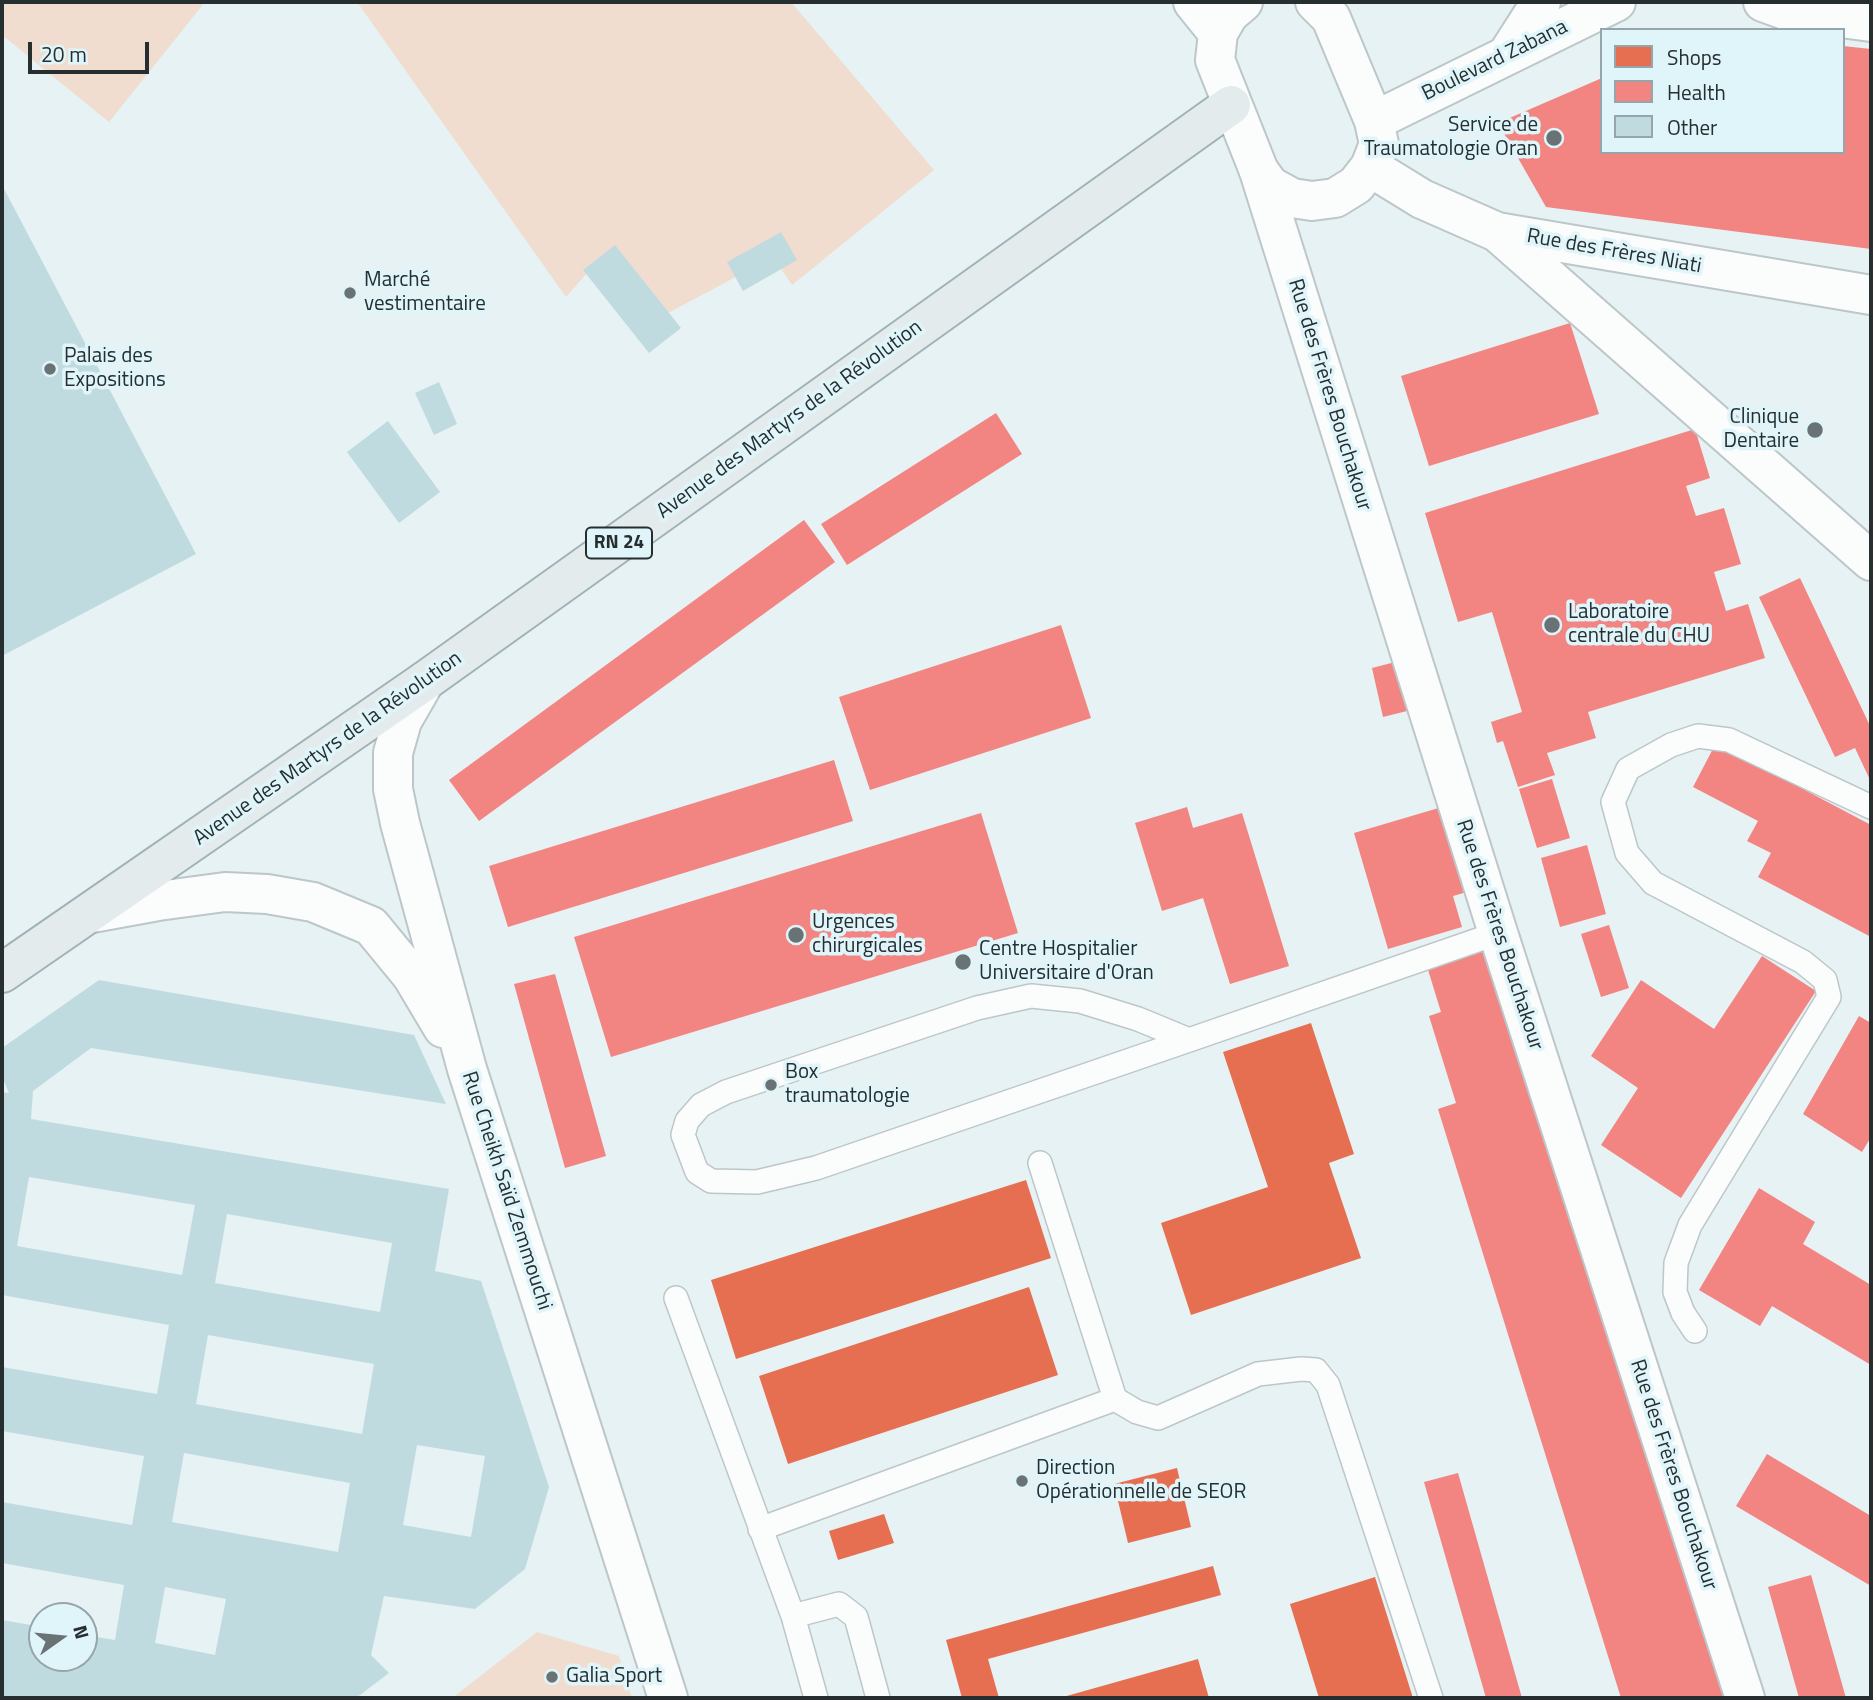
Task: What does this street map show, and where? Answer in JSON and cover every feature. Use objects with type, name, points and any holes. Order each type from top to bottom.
[{"type":"main road","name":"Avenue des Martyrs de la Révolution","points":[[2,973],[425,681],[1231,105]]},
{"type":"street","points":[[1193,2],[1218,33],[1229,14],[1243,2]]},
{"type":"street","points":[[1259,171],[1270,186],[1292,198],[1312,201],[1335,198],[1356,185],[1370,167],[1379,144],[1374,121],[1331,18],[1315,2]]},
{"type":"street","points":[[1507,55],[1541,2]]},
{"type":"street","name":"Boulevard Zabana","points":[[1374,121],[1616,2]]},
{"type":"street","points":[[1763,2],[1788,11],[1871,22]]},
{"type":"street","name":"Rue des Frères Bouchakour","points":[[1218,33],[1215,60],[1259,171],[1498,933],[1745,1698]]},
{"type":"street","name":"Rue des Frères Niati","points":[[1370,167],[1423,199],[1497,232],[1871,295]]},
{"type":"street","points":[[1497,232],[1871,561]]},
{"type":"street","name":"Rue Cheikh Saïd Zemmouchi","points":[[425,681],[402,721],[393,752],[393,789],[467,1069],[668,1698]]},
{"type":"street","points":[[92,913],[225,892],[267,894],[313,902],[371,926],[412,976],[467,1069]]},
{"type":"lane","points":[[1695,1331],[1683,1313],[1675,1292],[1676,1263],[1690,1225],[1829,997],[1825,980],[1803,962],[1653,883],[1627,853],[1612,802],[1628,769],[1671,745],[1698,736],[1729,740],[1871,807]]},
{"type":"lane","points":[[1189,1040],[1138,1019],[1080,1001],[1031,996],[977,1007],[726,1092],[701,1105],[687,1121],[683,1135],[688,1155],[697,1172],[711,1181],[757,1182],[816,1168],[1189,1040],[1498,933]]},
{"type":"lane","points":[[1040,1163],[1115,1399],[1137,1412],[1158,1418],[1258,1374],[1316,1370],[1328,1385],[1432,1698]]},
{"type":"lane","points":[[676,1297],[793,1616],[816,1698]]},
{"type":"lane","points":[[761,1529],[1115,1399]]},
{"type":"lane","points":[[793,1616],[839,1604],[848,1609],[856,1617],[878,1698]]},
{"type":"shaded area","points":[[2,2],[205,2],[109,122],[2,35]]},
{"type":"shaded area","points":[[357,2],[791,2],[934,170],[792,285],[773,257],[642,327],[596,263],[566,297]]},
{"type":"shaded area","name":"Galia Sport","points":[[537,1632],[619,1656],[632,1698],[452,1698]]},
{"type":"building: Shops","points":[[1311,1023],[1354,1154],[1329,1163],[1361,1258],[1191,1315],[1161,1223],[1268,1187],[1223,1052]]},
{"type":"building: Shops","points":[[1026,1180],[1051,1258],[736,1359],[711,1280]]},
{"type":"building: Shops","points":[[1029,1287],[1058,1375],[788,1464],[759,1376]]},
{"type":"building: Shops","points":[[1177,1468],[1191,1527],[1128,1543],[1114,1484]]},
{"type":"building: Shops","points":[[884,1514],[894,1543],[838,1560],[829,1531]]},
{"type":"building: Shops","points":[[1213,1566],[1221,1595],[988,1659],[999,1698],[962,1698],[946,1640]]},
{"type":"building: Shops","points":[[1375,1577],[1413,1698],[1319,1698],[1290,1604]]},
{"type":"building: Shops","points":[[1198,1659],[1209,1698],[1063,1698],[1063,1697]]},
{"type":"building: Health","name":"Service de Traumatologie Oran","points":[[1845,46],[1871,49],[1871,249],[1546,207],[1498,123],[1600,79],[1600,154],[1845,154]]},
{"type":"building: Health","points":[[1570,323],[1599,414],[1429,466],[1401,376]]},
{"type":"building: Health","points":[[996,413],[1022,454],[847,565],[821,524]]},
{"type":"building: Health","points":[[1695,429],[1710,478],[1686,486],[1696,516],[1724,508],[1741,564],[1714,572],[1726,611],[1748,604],[1765,658],[1588,712],[1596,738],[1547,753],[1555,775],[1518,787],[1503,741],[1497,743],[1491,722],[1522,712],[1492,612],[1458,622],[1425,513]]},
{"type":"building: Health","points":[[804,520],[835,562],[479,821],[449,780]]},
{"type":"building: Health","points":[[1800,578],[1871,728],[1871,782],[1855,748],[1835,757],[1759,597]]},
{"type":"building: Health","points":[[1061,625],[1091,718],[870,790],[839,697]]},
{"type":"building: Health","points":[[1403,660],[1415,709],[1383,717],[1372,668]]},
{"type":"building: Health","points":[[1716,743],[1871,825],[1871,937],[1758,877],[1771,853],[1747,841],[1758,821],[1693,787]]},
{"type":"building: Health","points":[[834,760],[853,821],[508,927],[489,866]]},
{"type":"building: Health","points":[[1552,779],[1570,838],[1537,848],[1519,789]]},
{"type":"building: Health","points":[[1459,802],[1484,887],[1453,896],[1462,927],[1388,949],[1354,833]]},
{"type":"building: Health","points":[[1187,807],[1193,828],[1242,813],[1289,966],[1230,984],[1203,898],[1162,911],[1135,823]]},
{"type":"building: Health","name":"Urgences chirurgicales","points":[[981,813],[1018,933],[611,1057],[574,937]]},
{"type":"building: Health","points":[[1587,845],[1606,914],[1560,927],[1541,858]]},
{"type":"building: Health","points":[[1609,925],[1629,988],[1601,997],[1581,934]]},
{"type":"building: Health","points":[[1519,931],[1564,1076],[1534,1085],[1724,1698],[1621,1698],[1438,1109],[1456,1103],[1429,1016],[1441,1012],[1425,960]]},
{"type":"building: Health","points":[[1762,956],[1816,991],[1681,1198],[1601,1145],[1638,1088],[1591,1056],[1641,980],[1714,1029]]},
{"type":"building: Health","points":[[555,974],[606,1156],[565,1168],[514,984]]},
{"type":"building: Health","points":[[1859,1016],[1871,1023],[1871,1137],[1862,1152],[1803,1114]]},
{"type":"building: Health","points":[[1759,1188],[1815,1222],[1803,1244],[1871,1285],[1871,1365],[1772,1306],[1760,1326],[1699,1290]]},
{"type":"building: Health","points":[[1767,1454],[1871,1516],[1871,1586],[1736,1506]]},
{"type":"building: Health","points":[[1458,1473],[1522,1698],[1486,1698],[1424,1482]]},
{"type":"building: Health","points":[[1811,1575],[1846,1698],[1799,1698],[1768,1587]]},
{"type":"building: Other","name":"Palais des Expositions","points":[[2,185],[196,554],[2,656]]},
{"type":"building: Other","points":[[781,232],[797,260],[743,291],[727,262]]},
{"type":"building: Other","points":[[615,245],[681,328],[649,353],[583,270]]},
{"type":"building: Other","points":[[439,382],[457,424],[434,435],[415,393]]},
{"type":"building: Other","points":[[388,421],[440,492],[399,523],[347,452]]},
{"type":"building: Other","points":[[99,980],[414,1035],[446,1104],[91,1048],[33,1091],[31,1119],[449,1189],[435,1271],[481,1281],[549,1487],[525,1569],[475,1609],[384,1596],[371,1655],[389,1673],[356,1698],[2,1698],[2,1620],[28,1625],[28,1672],[98,1672],[98,1637],[115,1640],[124,1585],[2,1563],[2,1502],[132,1525],[144,1456],[2,1431],[2,1367],[157,1394],[169,1325],[2,1295],[2,1092],[9,1093],[2,1077],[2,1048]],"holes":[[[29,1177],[195,1205],[182,1275],[17,1246]],[[227,1214],[392,1243],[380,1312],[215,1283]],[[208,1335],[374,1364],[362,1434],[196,1404]],[[417,1445],[485,1456],[471,1537],[403,1525]],[[184,1453],[350,1483],[338,1552],[172,1522]],[[165,1587],[226,1599],[215,1655],[155,1643]]]},
{"type":"place","name":"Service de Traumatologie Oran","points":[[1554,138]]},
{"type":"place","name":"Marché vestimentaire","points":[[350,293]]},
{"type":"place","name":"Palais des Expositions","points":[[50,369]]},
{"type":"place","name":"Clinique Dentaire","points":[[1815,430]]},
{"type":"place","name":"Laboratoire centrale du CHU","points":[[1552,625]]},
{"type":"place","name":"Urgences chirurgicales","points":[[796,935]]},
{"type":"place","name":"Centre Hospitalier Universitaire d'Oran","points":[[963,962]]},
{"type":"place","name":"Box traumatologie","points":[[771,1085]]},
{"type":"place","name":"Direction Opérationnelle de SEOR","points":[[1022,1481]]},
{"type":"place","name":"Galia Sport","points":[[552,1677]]}]
